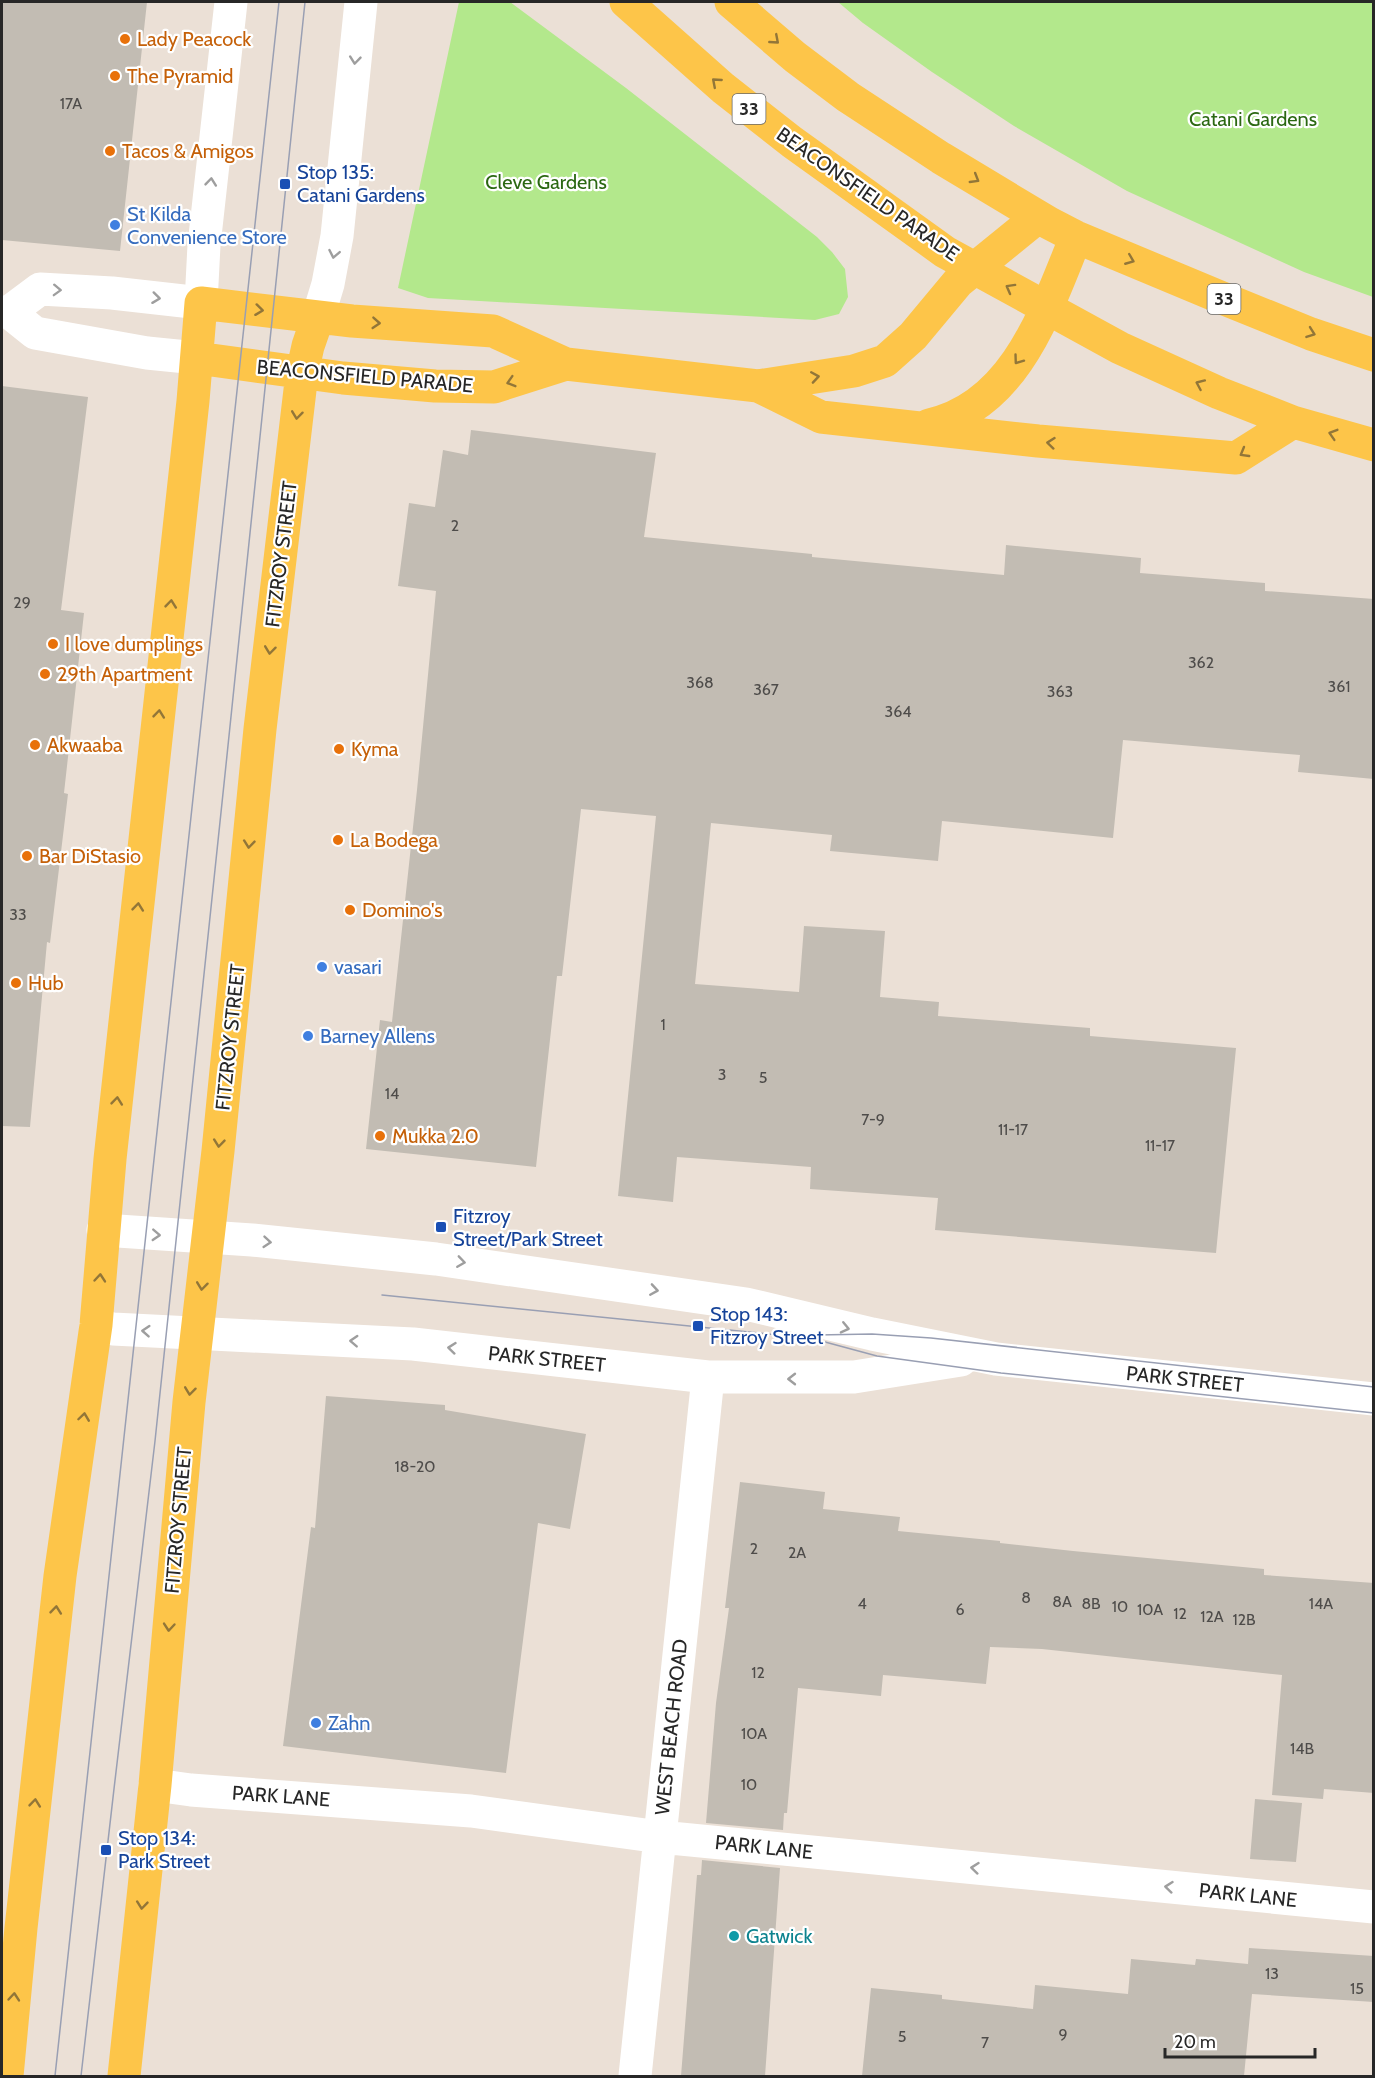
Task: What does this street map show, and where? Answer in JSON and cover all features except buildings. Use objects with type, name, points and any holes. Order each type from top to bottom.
[{"type":"main road","name":"BEACONSFIELD PARADE","points":[[626,2],[723,88],[792,142],[945,252],[1046,309],[1153,363],[1219,393],[1293,422],[1374,445]]},
{"type":"main road","name":"33","points":[[731,2],[795,57],[848,97],[941,158],[1038,217],[1076,237],[1311,334],[1374,355]]},
{"type":"main road","name":"BEACONSFIELD PARADE","points":[[201,303],[318,317],[493,331],[566,364],[758,386],[854,371],[885,361],[904,345],[943,298],[974,268],[1038,217]]},
{"type":"main road","name":"BEACONSFIELD PARADE","points":[[918,426],[937,423],[960,414],[987,395],[1009,372],[1028,345],[1046,309],[1076,237]]},
{"type":"main road","points":[[7,2076],[60,1576],[96,1325],[201,303]]},
{"type":"main road","name":"FITZROY STREET","points":[[123,2076],[155,1785],[197,1333],[260,729],[302,373],[318,317]]},
{"type":"main road","name":"BEACONSFIELD PARADE","points":[[197,358],[302,373],[435,386],[494,387],[566,364]]},
{"type":"main road","name":"BEACONSFIELD PARADE","points":[[758,386],[821,417],[1038,441],[1236,458],[1293,422]]},
{"type":"street","points":[[197,358],[147,353],[35,333],[5,312],[40,289],[112,293],[201,303],[204,245],[231,2]]},
{"type":"street","name":"FITZROY STREET","points":[[318,317],[328,284],[337,236],[361,2]]},
{"type":"street","name":"PARK STREET","points":[[104,1230],[208,1239],[252,1240],[436,1259],[747,1304],[872,1334],[996,1359],[1374,1399]]},
{"type":"street","name":"PARK STREET","points":[[96,1325],[113,1329],[413,1344],[708,1377],[854,1377],[955,1360],[996,1359]]},
{"type":"street","name":"WEST BEACH ROAD","points":[[635,2076],[708,1377]]},
{"type":"street","name":"PARK LANE","points":[[155,1785],[471,1810],[660,1837],[1374,1907]]},
{"type":"green space","name":"Cleve Gardens","points":[[459,2],[510,2],[626,88],[817,237],[845,269],[848,297],[839,314],[815,320],[428,298],[398,288]]},
{"type":"green space","name":"Catani Gardens","points":[[838,2],[1373,2],[1373,297],[1304,272],[1127,191],[1014,126],[932,72],[863,23]]},
{"type":"tram line","points":[[55,2076],[279,2]]},
{"type":"tram line","points":[[81,2076],[175,1261],[305,2]]},
{"type":"tram line","points":[[382,1295],[769,1334],[825,1342],[877,1356],[1001,1373],[1374,1413]]},
{"type":"tram line","points":[[817,1335],[872,1334],[931,1338],[1374,1387]]},
{"type":"place","name":"Lady Peacock","points":[[125,39]]},
{"type":"place","name":"The Pyramid","points":[[115,76]]},
{"type":"place","name":"Tacos & Amigos","points":[[110,151]]},
{"type":"place","name":"Stop 135: Catani Gardens","points":[[285,184]]},
{"type":"place","name":"St Kilda Convenience Store","points":[[115,225]]},
{"type":"place","name":"I love dumplings","points":[[53,644]]},
{"type":"place","name":"29th Apartment","points":[[45,674]]},
{"type":"place","name":"Akwaaba","points":[[35,745]]},
{"type":"place","name":"Kyma","points":[[339,749]]},
{"type":"place","name":"La Bodega","points":[[338,840]]},
{"type":"place","name":"Bar DiStasio","points":[[27,856]]},
{"type":"place","name":"Domino's","points":[[350,910]]},
{"type":"place","name":"vasari","points":[[322,967]]},
{"type":"place","name":"Hub","points":[[16,983]]},
{"type":"place","name":"Barney Allens","points":[[308,1036]]},
{"type":"place","name":"Mukka 2.0","points":[[380,1136]]},
{"type":"place","name":"Fitzroy Street/Park Street","points":[[441,1227]]},
{"type":"place","name":"Stop 143: Fitzroy Street","points":[[698,1326]]},
{"type":"place","name":"Zahn","points":[[316,1723]]},
{"type":"place","name":"Stop 134: Park Street","points":[[106,1850]]},
{"type":"place","name":"Gatwick","points":[[734,1936]]}]
